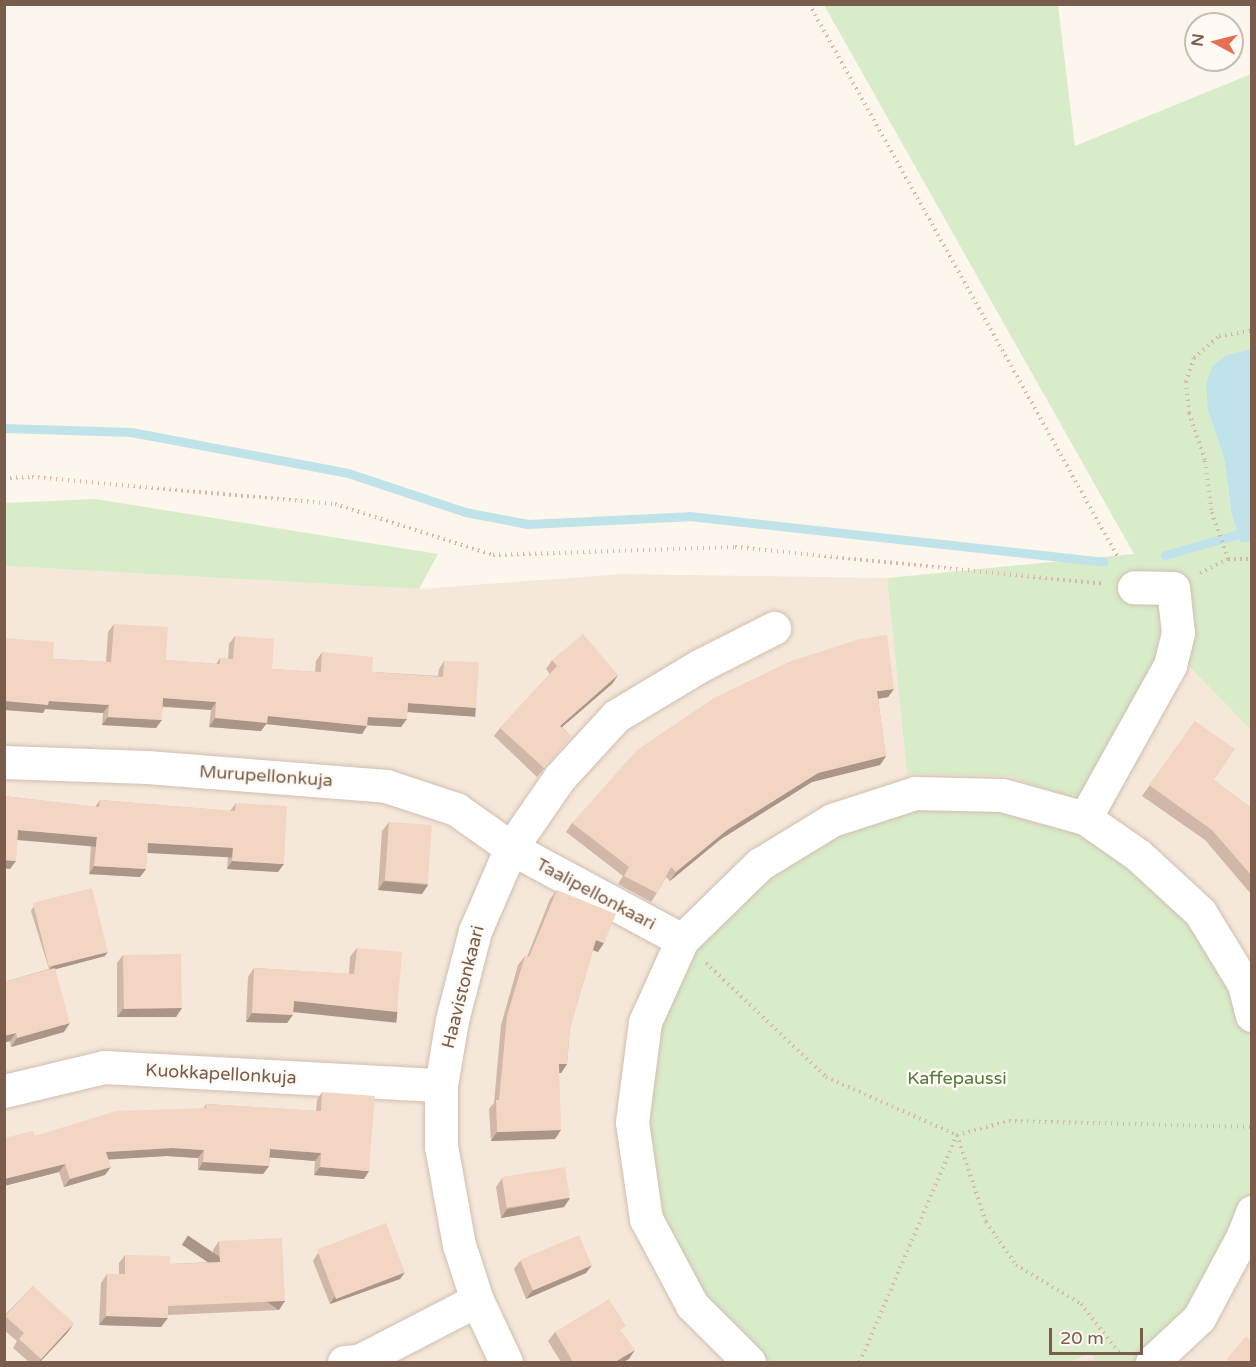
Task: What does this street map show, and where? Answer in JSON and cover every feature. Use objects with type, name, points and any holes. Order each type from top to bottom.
[{"type":"street","points":[[1085,818],[1170,665],[1178,633],[1173,588],[1134,586]]},
{"type":"street","name":"Haavistonkaari","points":[[506,1362],[477,1300],[459,1245],[441,1146],[441,1085],[452,1020],[475,931],[511,848],[560,777],[616,716],[701,664],[774,628]]},
{"type":"street","name":"Murupellonkuja","points":[[4,762],[147,767],[386,786],[456,809],[511,848]]},
{"type":"street","points":[[749,1362],[692,1305],[646,1219],[632,1122],[645,1022],[682,940],[760,864],[832,820],[915,793],[1002,795],[1085,818],[1138,855],[1200,912],[1244,984],[1251,1015]]},
{"type":"street","name":"Taalipellonkaari","points":[[511,848],[682,940]]},
{"type":"street","name":"Kuokkapellonkuja","points":[[4,1091],[104,1067],[441,1085]]},
{"type":"street","points":[[1152,1362],[1199,1318],[1243,1236],[1251,1212]]},
{"type":"street","points":[[344,1362],[359,1361],[477,1300]]},
{"type":"path","points":[[809,4],[1134,586]]},
{"type":"path","points":[[1251,331],[1219,336],[1194,358],[1186,382],[1189,413],[1205,460],[1211,510],[1228,559],[1251,559]]},
{"type":"path","points":[[4,478],[335,504],[493,555],[735,547],[1134,586]]},
{"type":"path","points":[[682,940],[826,1077],[957,1136],[1009,1121],[1251,1127]]},
{"type":"path","points":[[860,1362],[957,1136]]},
{"type":"path","points":[[957,1136],[986,1222],[1016,1265],[1081,1304],[1127,1362]]},
{"type":"shaded area","points":[[4,566],[419,589],[624,574],[887,578],[907,774],[1010,776],[1110,811],[1190,666],[1251,730],[1251,1362],[5,1362]]},
{"type":"green space","points":[[824,5],[1058,5],[1075,146],[1251,74],[1251,349],[1226,355],[1208,411],[1224,458],[1231,511],[1240,542],[1251,542],[1251,730],[1189,666],[1110,812],[1010,776],[907,774],[887,578],[1134,554]]},
{"type":"green space","points":[[95,499],[438,554],[419,589],[5,566],[5,503]]},
{"type":"green space","name":"Kaffepaussi","points":[[915,793],[1085,818],[1200,912],[1252,1015],[1251,1212],[1152,1362],[1095,1362],[1091,1353],[1069,1362],[749,1362],[646,1219],[632,1122],[682,940],[760,864]]},
{"type":"water","points":[[1251,349],[1251,542],[1240,542],[1231,511],[1224,458],[1208,411],[1206,384],[1212,367],[1226,355]]},
{"type":"building","points":[[114,624],[168,627],[166,660],[220,664],[220,658],[233,659],[235,636],[274,639],[272,669],[321,672],[322,652],[373,657],[372,672],[443,677],[444,661],[479,662],[476,708],[408,703],[407,719],[368,717],[367,726],[268,716],[267,723],[215,718],[216,702],[163,698],[162,720],[108,717],[109,705],[49,701],[48,705],[4,701],[4,638],[54,642],[53,659],[111,662]]},
{"type":"building","points":[[583,634],[618,675],[560,726],[571,736],[544,768],[500,728],[557,666],[552,660]]},
{"type":"building","points":[[887,635],[894,689],[877,691],[886,756],[818,773],[727,830],[676,872],[671,867],[657,893],[624,876],[629,867],[572,823],[637,750],[714,698],[791,661],[860,639]]},
{"type":"building","points":[[1195,721],[1235,749],[1214,780],[1251,808],[1251,875],[1212,830],[1149,785]]},
{"type":"building","points":[[4,796],[99,807],[100,800],[235,811],[236,803],[287,806],[284,864],[232,861],[233,848],[148,843],[146,869],[94,866],[97,837],[18,830],[16,861],[4,860]]},
{"type":"building","points":[[389,822],[432,825],[428,884],[385,881]]},
{"type":"building","points":[[92,888],[108,952],[49,967],[33,903]]},
{"type":"building","points":[[557,890],[616,914],[604,943],[596,940],[570,1027],[567,1064],[559,1064],[561,1130],[497,1132],[496,1100],[499,1100],[507,1016],[525,956],[529,957]]},
{"type":"building","points":[[357,948],[402,952],[397,1012],[294,1001],[293,1015],[252,1013],[254,968],[354,974]]},
{"type":"building","points":[[181,954],[182,1008],[124,1009],[123,955]]},
{"type":"building","points":[[55,968],[70,1023],[17,1038],[16,1033],[4,1036],[4,982]]},
{"type":"building","points":[[322,1092],[375,1096],[369,1171],[320,1167],[321,1153],[270,1149],[269,1166],[203,1162],[204,1150],[172,1148],[106,1152],[111,1167],[70,1179],[65,1164],[4,1179],[4,1138],[33,1131],[35,1136],[116,1111],[206,1108],[206,1104],[321,1111]]},
{"type":"building","points":[[565,1167],[570,1198],[507,1208],[502,1177]]},
{"type":"building","points":[[386,1223],[405,1272],[336,1299],[317,1250]]},
{"type":"building","points":[[579,1235],[592,1265],[533,1290],[520,1260]]},
{"type":"building","points":[[282,1238],[285,1301],[168,1306],[168,1318],[106,1316],[107,1274],[125,1274],[125,1255],[170,1256],[170,1264],[220,1262],[219,1241]]},
{"type":"building","points":[[33,1286],[74,1323],[41,1359],[19,1339],[24,1333],[5,1316]]},
{"type":"building","points":[[609,1299],[626,1326],[620,1330],[635,1350],[615,1362],[573,1362],[555,1332]]},
{"type":"building","points":[[1246,1336],[1251,1341],[1251,1362],[1230,1362],[1227,1359]]},
{"type":"waterway","points":[[4,428],[131,432],[348,473],[465,512],[528,524],[689,516],[1103,562]]},
{"type":"waterway","points":[[1165,555],[1238,534]]}]
